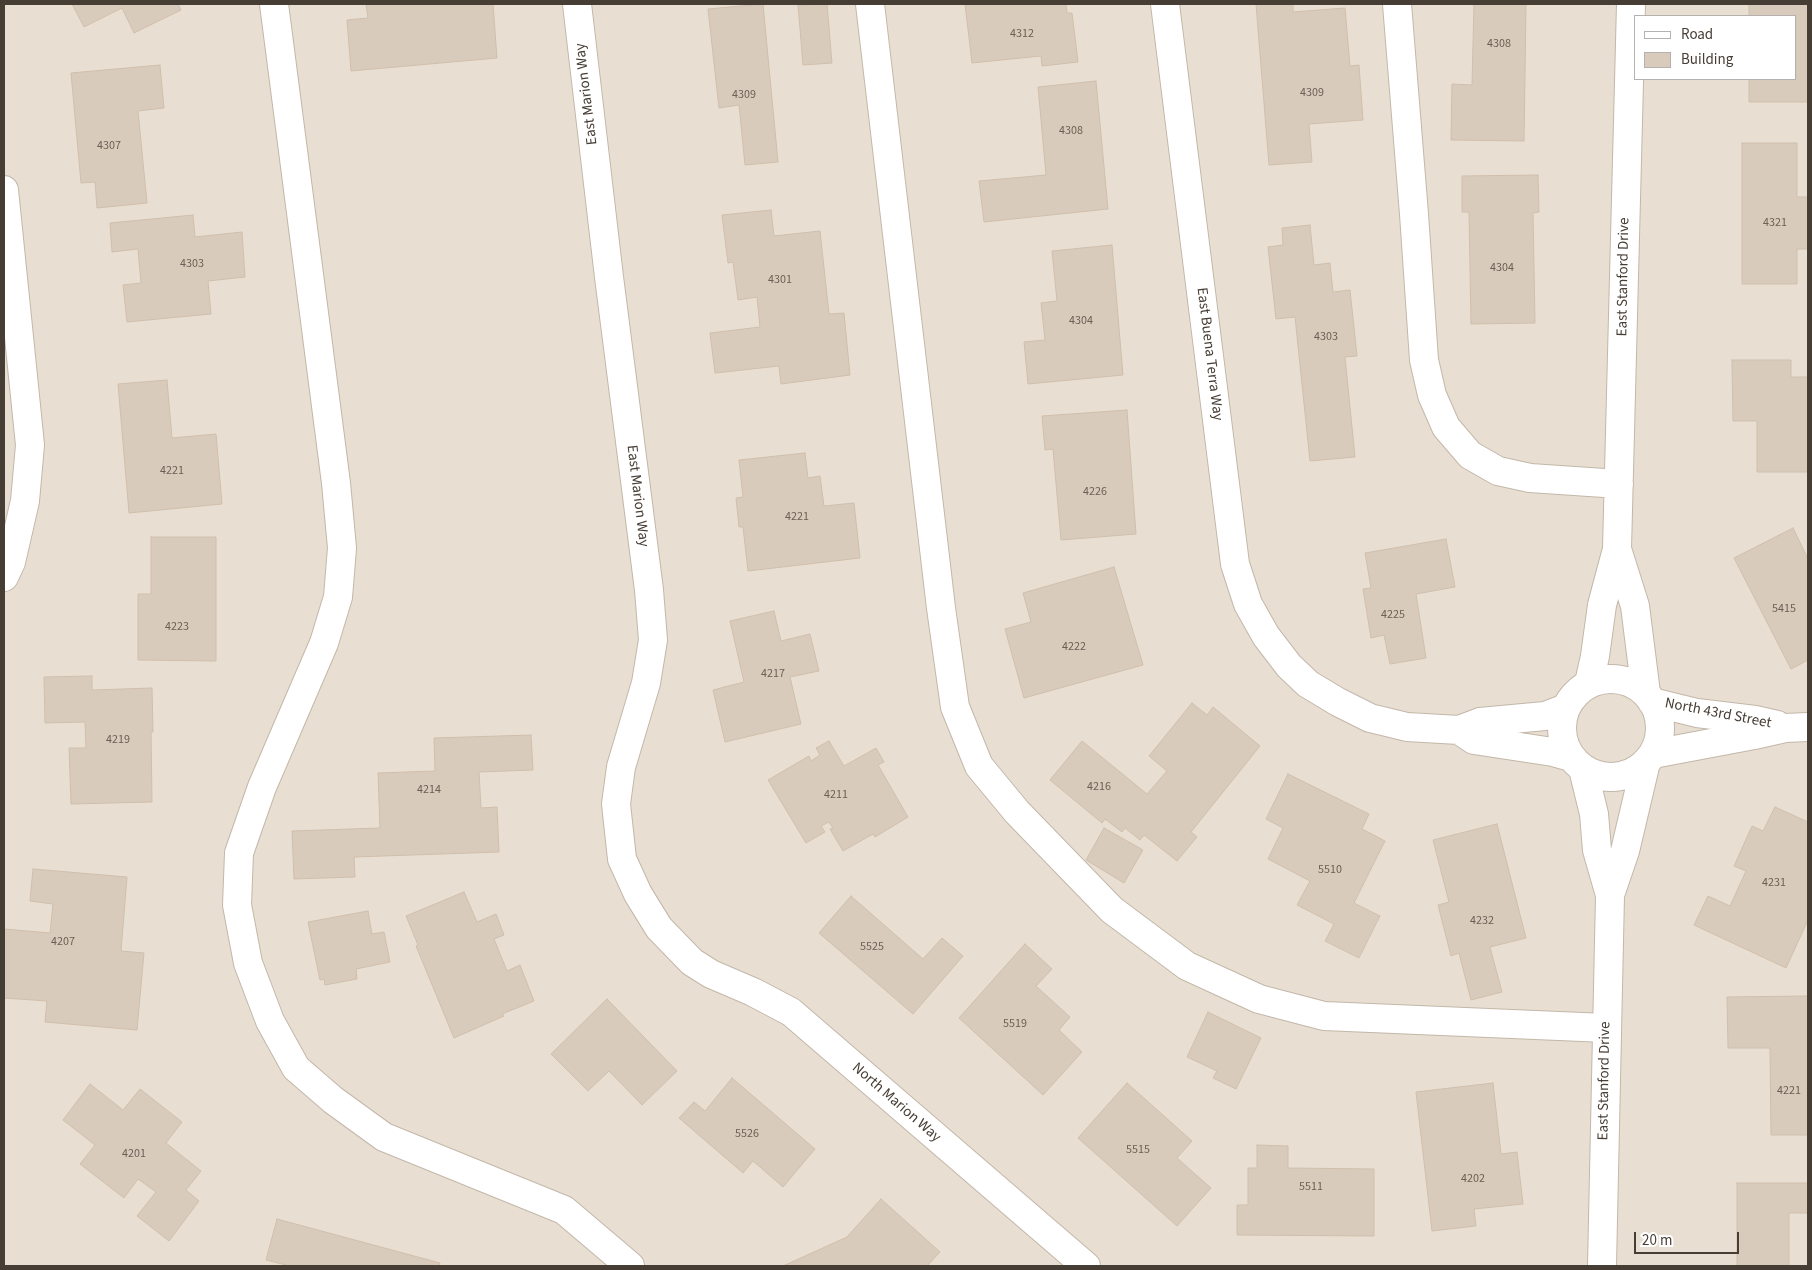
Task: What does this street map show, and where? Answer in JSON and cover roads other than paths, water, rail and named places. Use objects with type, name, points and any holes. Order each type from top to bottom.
[{"type":"street","points":[[274,4],[336,482],[342,548],[338,597],[324,643],[262,787],[240,853],[237,905],[248,963],[270,1021],[296,1068],[333,1100],[384,1137],[564,1210],[630,1266]]},
{"type":"street","name":"East Marion Way","points":[[577,4],[609,277],[649,590],[653,640],[646,683],[621,767],[616,804],[622,860],[638,894],[659,928],[692,962]]},
{"type":"street","points":[[870,4],[941,608],[955,706],[979,766],[1018,812],[1112,910],[1187,966],[1259,999],[1324,1016],[1606,1028]]},
{"type":"street","name":"East Buena Terra Way","points":[[1165,4],[1235,564],[1248,604],[1266,636],[1289,666],[1308,684],[1338,702],[1370,718],[1407,727],[1459,730]]},
{"type":"street","points":[[1397,4],[1424,360],[1432,395],[1446,427],[1470,455],[1498,471],[1530,478],[1619,484]]},
{"type":"street","name":"East Stanford Drive","points":[[1589,684],[1602,605],[1617,550],[1631,4]]},
{"type":"street","points":[[4,190],[30,445],[26,501],[11,562],[4,577]]},
{"type":"street","name":"East Stanford Drive","points":[[1602,1266],[1610,895],[1625,851],[1650,758],[1660,731],[1658,714],[1649,697],[1635,606],[1617,550]]},
{"type":"street","points":[[1459,730],[1480,722],[1545,716],[1566,708],[1575,694],[1589,684],[1605,679],[1622,680],[1649,697]]},
{"type":"street","name":"North 43rd Street","points":[[1649,697],[1697,713],[1797,727]]},
{"type":"street","name":"East Stanford Drive","points":[[1566,708],[1562,725],[1563,742],[1577,763],[1594,814],[1597,850],[1610,895]]},
{"type":"street","name":"North 43rd Street","points":[[1650,758],[1797,727]]},
{"type":"street","points":[[1459,730],[1474,740],[1553,752],[1599,776],[1616,777],[1633,772],[1650,758]]},
{"type":"street","name":"North Marion Way","points":[[692,962],[711,974],[753,992],[791,1012],[1086,1266]]}]
